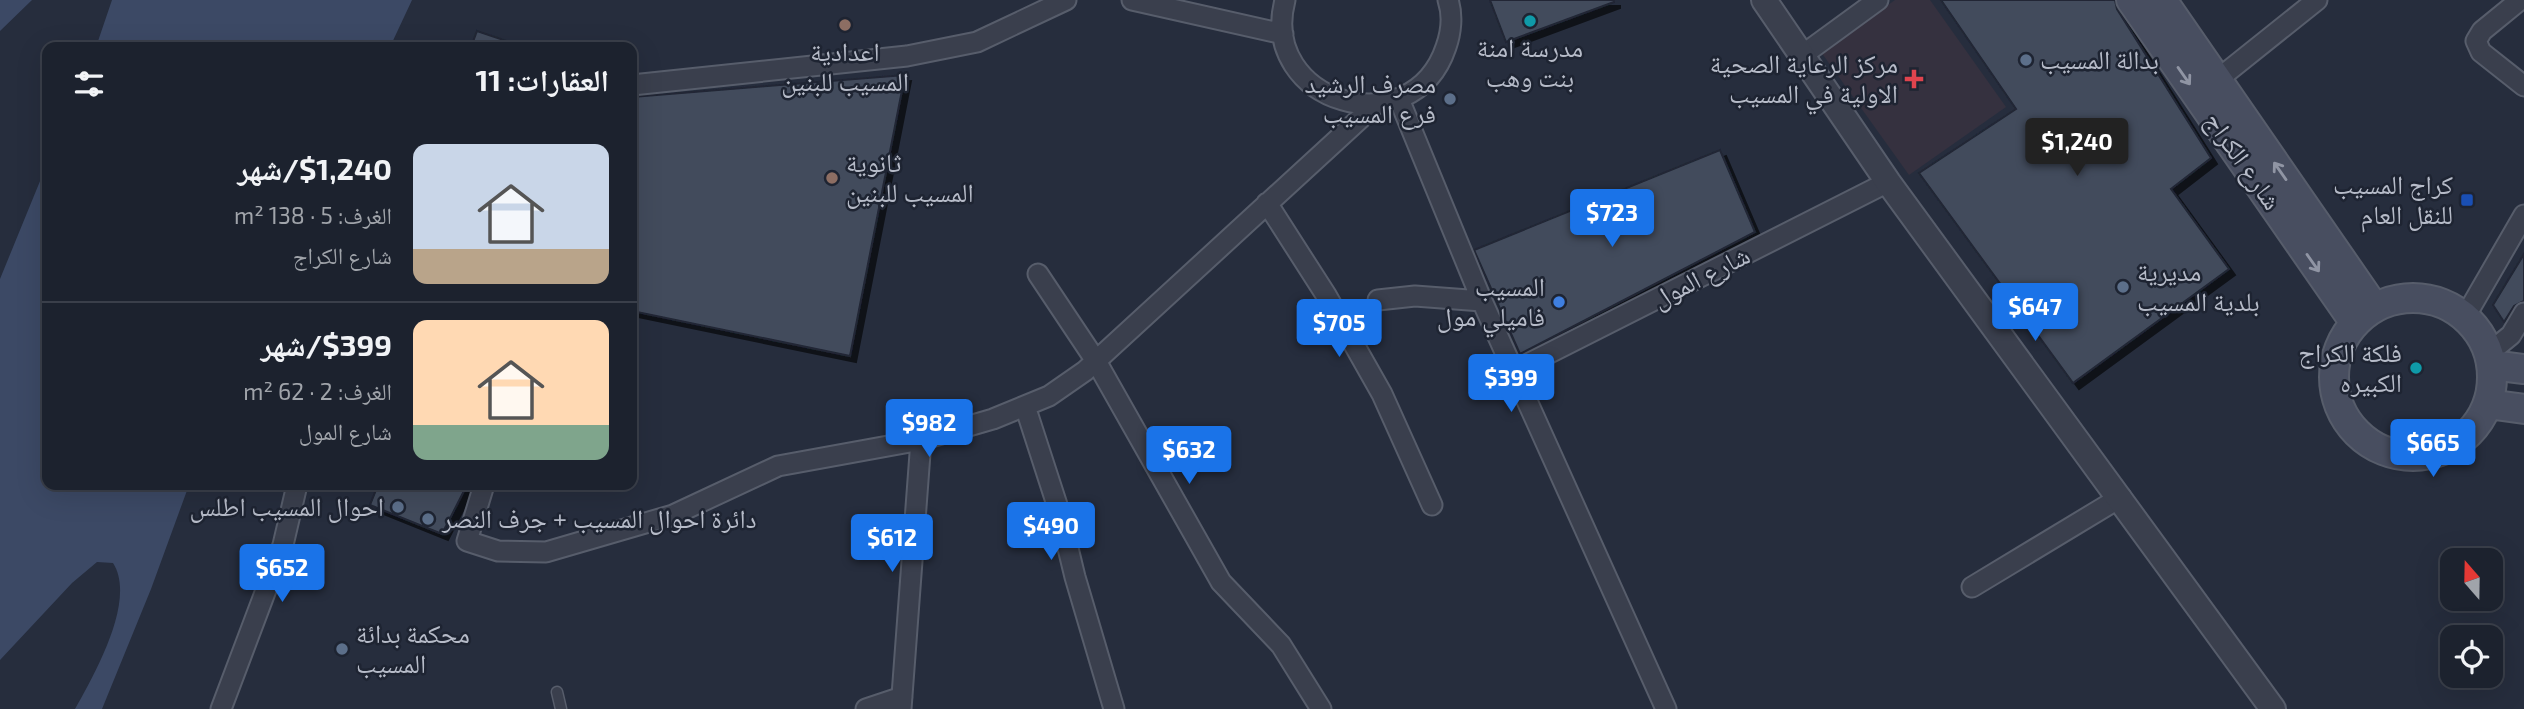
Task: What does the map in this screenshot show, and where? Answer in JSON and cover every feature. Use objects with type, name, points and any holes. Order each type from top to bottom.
[{"type":"main road","name":"شارع الكراج","points":[[2131,0],[2365,315]]},
{"type":"main road","name":"شارع الكراج","points":[[2162,0],[2217,80],[2365,315]]},
{"type":"main road","points":[[2421,298],[2445,304],[2465,317],[2480,334],[2490,359],[2492,385],[2488,404],[2475,427],[2455,444],[2431,455],[2406,457],[2384,452],[2364,441],[2348,425],[2338,406],[2333,384],[2338,351],[2365,315],[2397,299],[2421,298]]},
{"type":"main road","points":[[2490,359],[2524,369]]},
{"type":"main road","points":[[2488,404],[2524,409]]},
{"type":"street","points":[[637,84],[907,56],[977,42],[1066,0]]},
{"type":"street","points":[[1132,0],[1283,34]]},
{"type":"street","points":[[1285,0],[1283,34],[1289,54],[1300,73],[1315,88],[1333,98],[1353,104],[1375,105],[1399,99],[1423,83],[1441,60],[1451,33],[1448,0]]},
{"type":"street","points":[[1764,0],[1804,54],[1888,183],[2121,497],[2265,706]]},
{"type":"street","points":[[1804,54],[1878,0]]},
{"type":"street","points":[[2217,80],[2317,0]]},
{"type":"street","points":[[2520,0],[2482,31],[2476,41],[2481,52],[2524,86]]},
{"type":"street","points":[[1399,99],[1482,301],[1666,709]]},
{"type":"street","points":[[482,490],[467,541],[498,551],[546,554],[673,515],[778,466],[921,440],[993,419],[1049,396],[1096,361],[1375,105]]},
{"type":"street","name":"شارع المول","points":[[1514,371],[1888,183]]},
{"type":"street","points":[[1267,203],[1326,295],[1382,394],[1432,505]]},
{"type":"street","points":[[2465,317],[2524,215]]},
{"type":"street","points":[[1038,274],[1096,361],[1221,582],[1281,645],[1321,709]]},
{"type":"street","points":[[1378,300],[1415,296],[1482,301]]},
{"type":"street","points":[[2490,359],[2511,335],[2524,313]]},
{"type":"street","points":[[1025,406],[1059,511],[1075,577],[1114,709]]},
{"type":"street","points":[[866,709],[902,703],[921,440]]},
{"type":"street","points":[[221,709],[283,545],[296,490]]},
{"type":"street","points":[[1972,587],[2121,497]]},
{"type":"lane","points":[[556,692],[561,709]]},
{"type":"shaded area","name":"مركز الرعاية الصحية الاولية في المسيب","points":[[1895,0],[1930,0],[2006,107],[1909,175],[1821,52]]},
{"type":"water","points":[[0,0],[32,0],[0,31]]},
{"type":"water","points":[[112,0],[412,0],[392,42],[98,42]]},
{"type":"water","points":[[42,176],[42,490],[187,490],[151,589],[102,709],[75,709],[102,658],[117,616],[119,579],[113,563],[97,562],[72,583],[0,660],[0,279]]},
{"type":"building","name":"مدرسة امنة بنت وهب","points":[[1490,0],[1614,0],[1614,2],[1506,42]]},
{"type":"building","points":[[1941,0],[2115,0],[2117,9],[2211,158],[2171,189],[2229,269],[2073,383],[1919,173],[2016,109]]},
{"type":"building","points":[[477,31],[509,42],[473,42]]},
{"type":"building","name":"اعدادية المسيب للبنين","points":[[905,75],[850,356],[637,312],[637,97]]},
{"type":"building","name":"المسيب فاميلي مول","points":[[1720,150],[1755,232],[1520,354],[1474,250]]},
{"type":"building","points":[[2524,254],[2524,301],[2514,306],[2504,322],[2493,305]]},
{"type":"building","name":"دائرة احوال المسيب + جرف النصر","points":[[376,490],[464,490],[442,534],[370,505]]},
{"type":"place","name":"مدرسة امنة بنت وهب","points":[[1530,21]]},
{"type":"place","name":"اعدادية المسيب للبنين","points":[[845,25]]},
{"type":"place","name":"بدالة المسيب","points":[[2026,60]]},
{"type":"place","name":"مركز الرعاية الصحية الاولية في المسيب","points":[[1914,79]]},
{"type":"place","name":"مصرف الرشيد فرع المسيب","points":[[1450,99]]},
{"type":"place","name":"ثانوية المسيب للبنين","points":[[832,178]]},
{"type":"place","name":"كراج المسيب للنقل العام","points":[[2467,200]]},
{"type":"place","name":"مديرية بلدية المسيب","points":[[2123,287]]},
{"type":"place","name":"المسيب فاميلي مول","points":[[1559,302]]},
{"type":"place","name":"فلكة الكراج الكبيره","points":[[2416,368]]},
{"type":"place","name":"احوال المسيب اطلس","points":[[398,507]]},
{"type":"place","name":"دائرة احوال المسيب + جرف النصر","points":[[428,519]]},
{"type":"place","name":"محكمة بدائة المسيب","points":[[342,649]]}]
